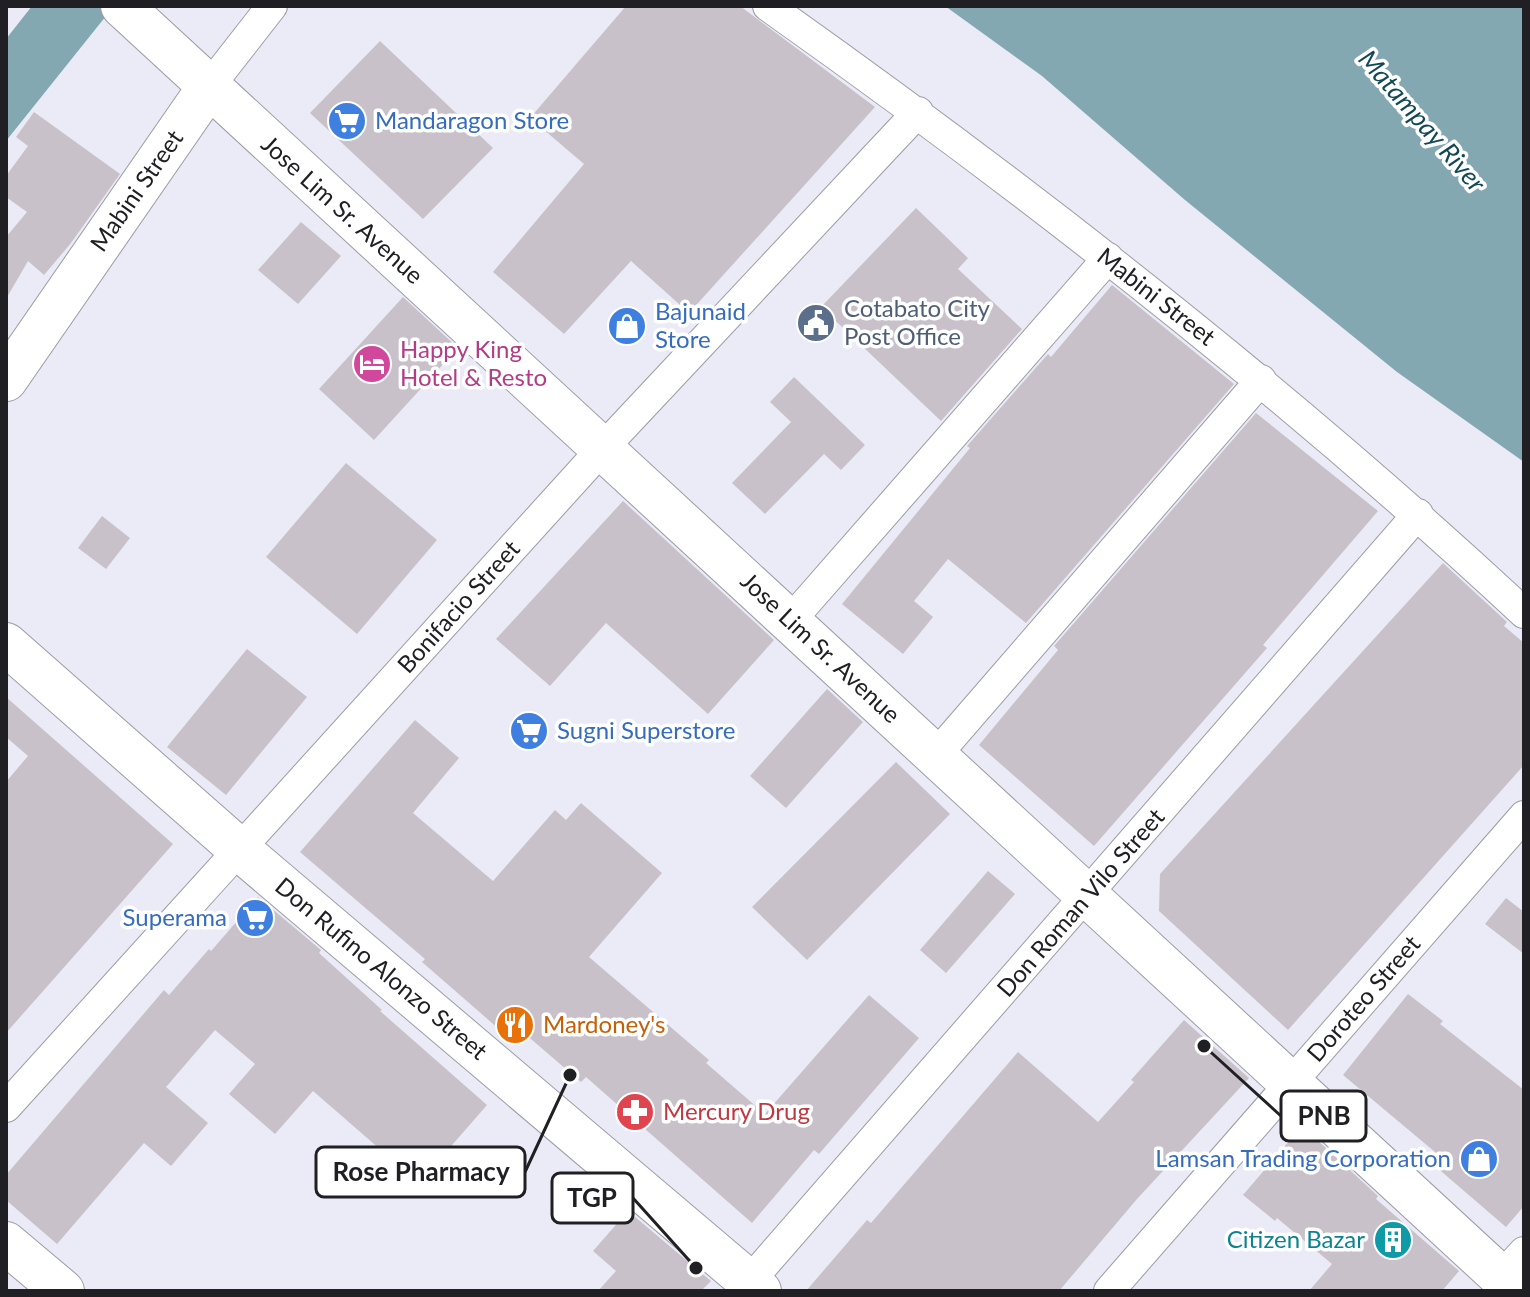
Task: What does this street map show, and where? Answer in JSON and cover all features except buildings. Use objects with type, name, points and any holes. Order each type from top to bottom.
[{"type":"main road","name":"Jose Lim Sr. Avenue","points":[[131,14],[1290,1083],[1508,1278]]},
{"type":"main road","name":"Mabini Street","points":[[6,380],[208,88]]},
{"type":"main road","name":"Don Rufino Alonzo Street","points":[[6,644],[240,850],[750,1288]]},
{"type":"main road","points":[[6,1243],[63,1291]]},
{"type":"street","name":"Mabini Street","points":[[208,88],[272,6]]},
{"type":"street","name":"Mabini Street","points":[[768,6],[918,112],[1261,380],[1418,514],[1524,613]]},
{"type":"street","name":"Bonifacio Street","points":[[6,1107],[603,448],[918,112]]},
{"type":"street","points":[[790,621],[1108,258]]},
{"type":"street","points":[[936,755],[1261,380]]},
{"type":"street","name":"Don Roman Vilo Street","points":[[750,1288],[1418,514]]},
{"type":"street","name":"Doroteo Street","points":[[1109,1291],[1524,816]]},
{"type":"water","points":[[32,6],[114,6],[6,141],[6,39]]},
{"type":"water","name":"Matampay River","points":[[945,6],[1524,6],[1524,462],[1397,372],[1185,200],[1042,76]]},
{"type":"place","name":"Mandaragon Store","points":[[347,121]]},
{"type":"place","name":"Cotabato City Post Office","points":[[816,323]]},
{"type":"place","name":"Bajunaid Store","points":[[627,326]]},
{"type":"place","name":"Happy King Hotel & Resto","points":[[372,364]]},
{"type":"place","name":"Sugni Superstore","points":[[529,731]]},
{"type":"place","name":"Superama","points":[[255,918]]},
{"type":"place","name":"Mardoney's","points":[[515,1025]]},
{"type":"place","name":"PNB","points":[[1204,1046]]},
{"type":"place","name":"Rose Pharmacy","points":[[570,1075]]},
{"type":"place","name":"Mercury Drug","points":[[635,1112]]},
{"type":"place","name":"Lamsan Trading Corporation","points":[[1479,1159]]},
{"type":"place","name":"Citizen Bazar","points":[[1393,1240]]},
{"type":"place","name":"TGP","points":[[696,1268]]}]
